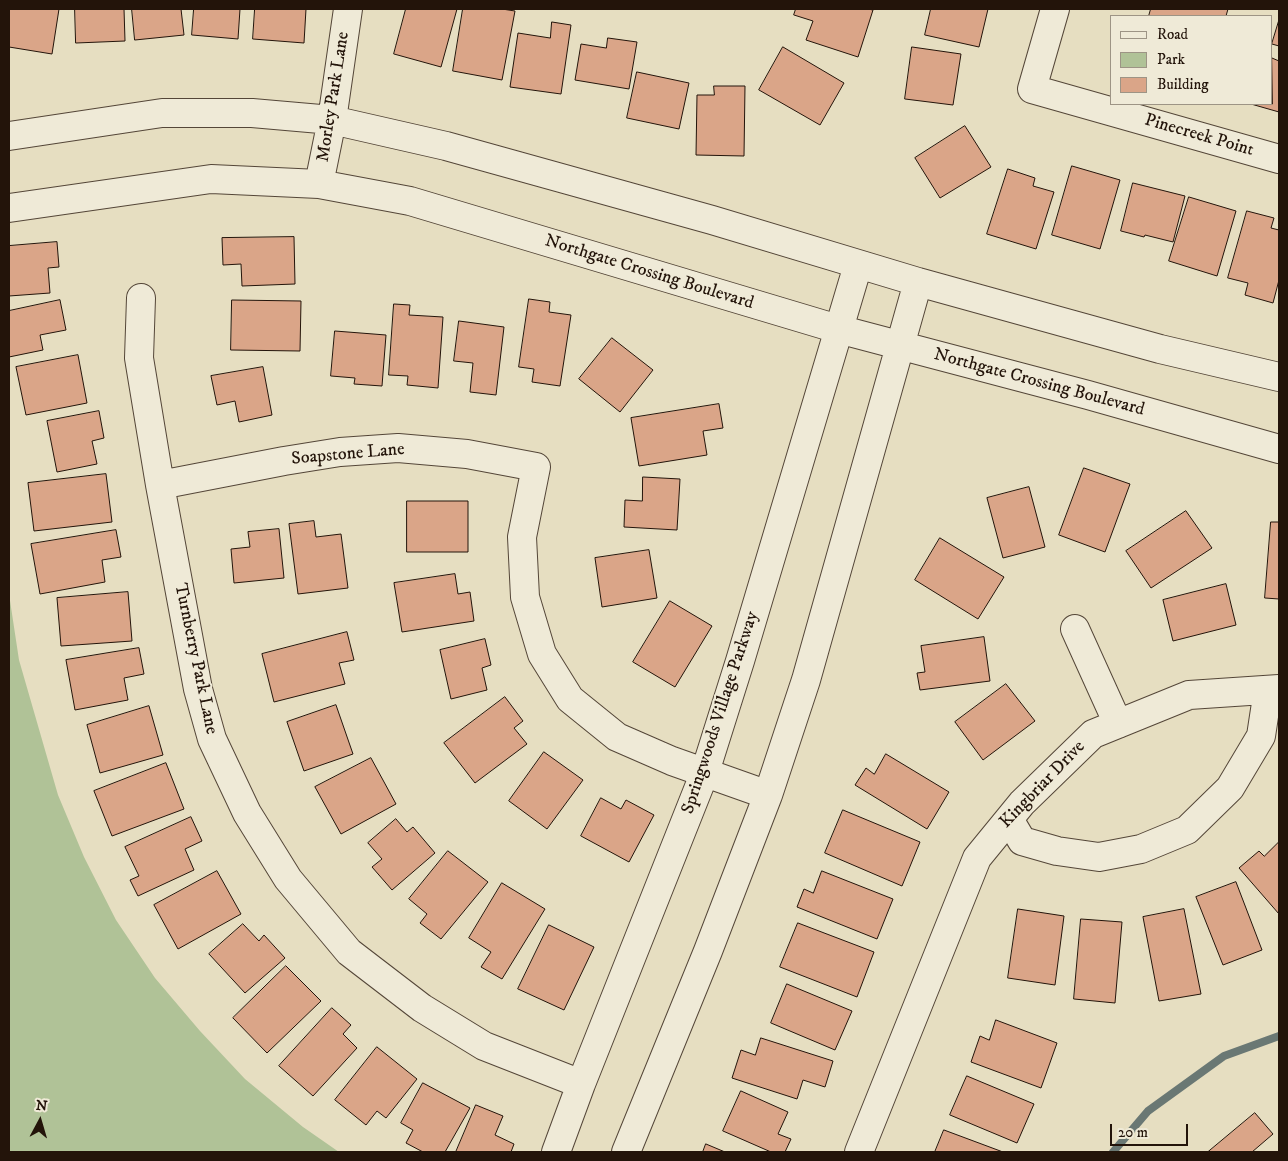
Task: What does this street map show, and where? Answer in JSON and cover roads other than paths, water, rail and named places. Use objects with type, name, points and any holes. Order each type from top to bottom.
[{"type":"street","name":"Morley Park Lane","points":[[319,184],[332,120],[348,9]]},
{"type":"street","name":"Pinecreek Point","points":[[1055,9],[1032,89],[1279,159]]},
{"type":"street","points":[[9,136],[162,113],[252,113],[332,120],[446,146],[712,220],[918,282],[1160,349],[1279,377]]},
{"type":"street","name":"Northgate Crossing Boulevard","points":[[9,208],[211,179],[319,184],[410,201],[838,329],[1088,395],[1279,450]]},
{"type":"street","name":"Springwoods Village Parkway","points":[[556,1152],[581,1084],[705,772],[858,265]]},
{"type":"street","points":[[626,1152],[708,951],[768,796],[806,680],[918,282]]},
{"type":"street","name":"Turnberry Park Lane","points":[[141,298],[139,358],[160,485],[198,689],[212,739],[247,813],[288,879],[349,952],[422,1008],[484,1046],[581,1084]]},
{"type":"street","name":"Soapstone Lane","points":[[160,485],[340,452],[398,448],[467,454],[536,467],[522,537],[525,597],[542,654],[570,700],[618,737],[672,761],[705,772]]},
{"type":"street","points":[[1075,628],[1118,724]]},
{"type":"street","points":[[1009,819],[1022,841],[1057,851],[1099,857],[1141,849],[1187,830],[1230,788],[1261,736],[1274,690]]},
{"type":"street","name":"Kingbriar Drive","points":[[860,1152],[978,858],[1022,802],[1093,734],[1189,695],[1274,690]]},
{"type":"street","points":[[705,772],[768,796]]},
{"type":"waterway","points":[[1113,1152],[1148,1111],[1224,1056],[1279,1036]]}]
